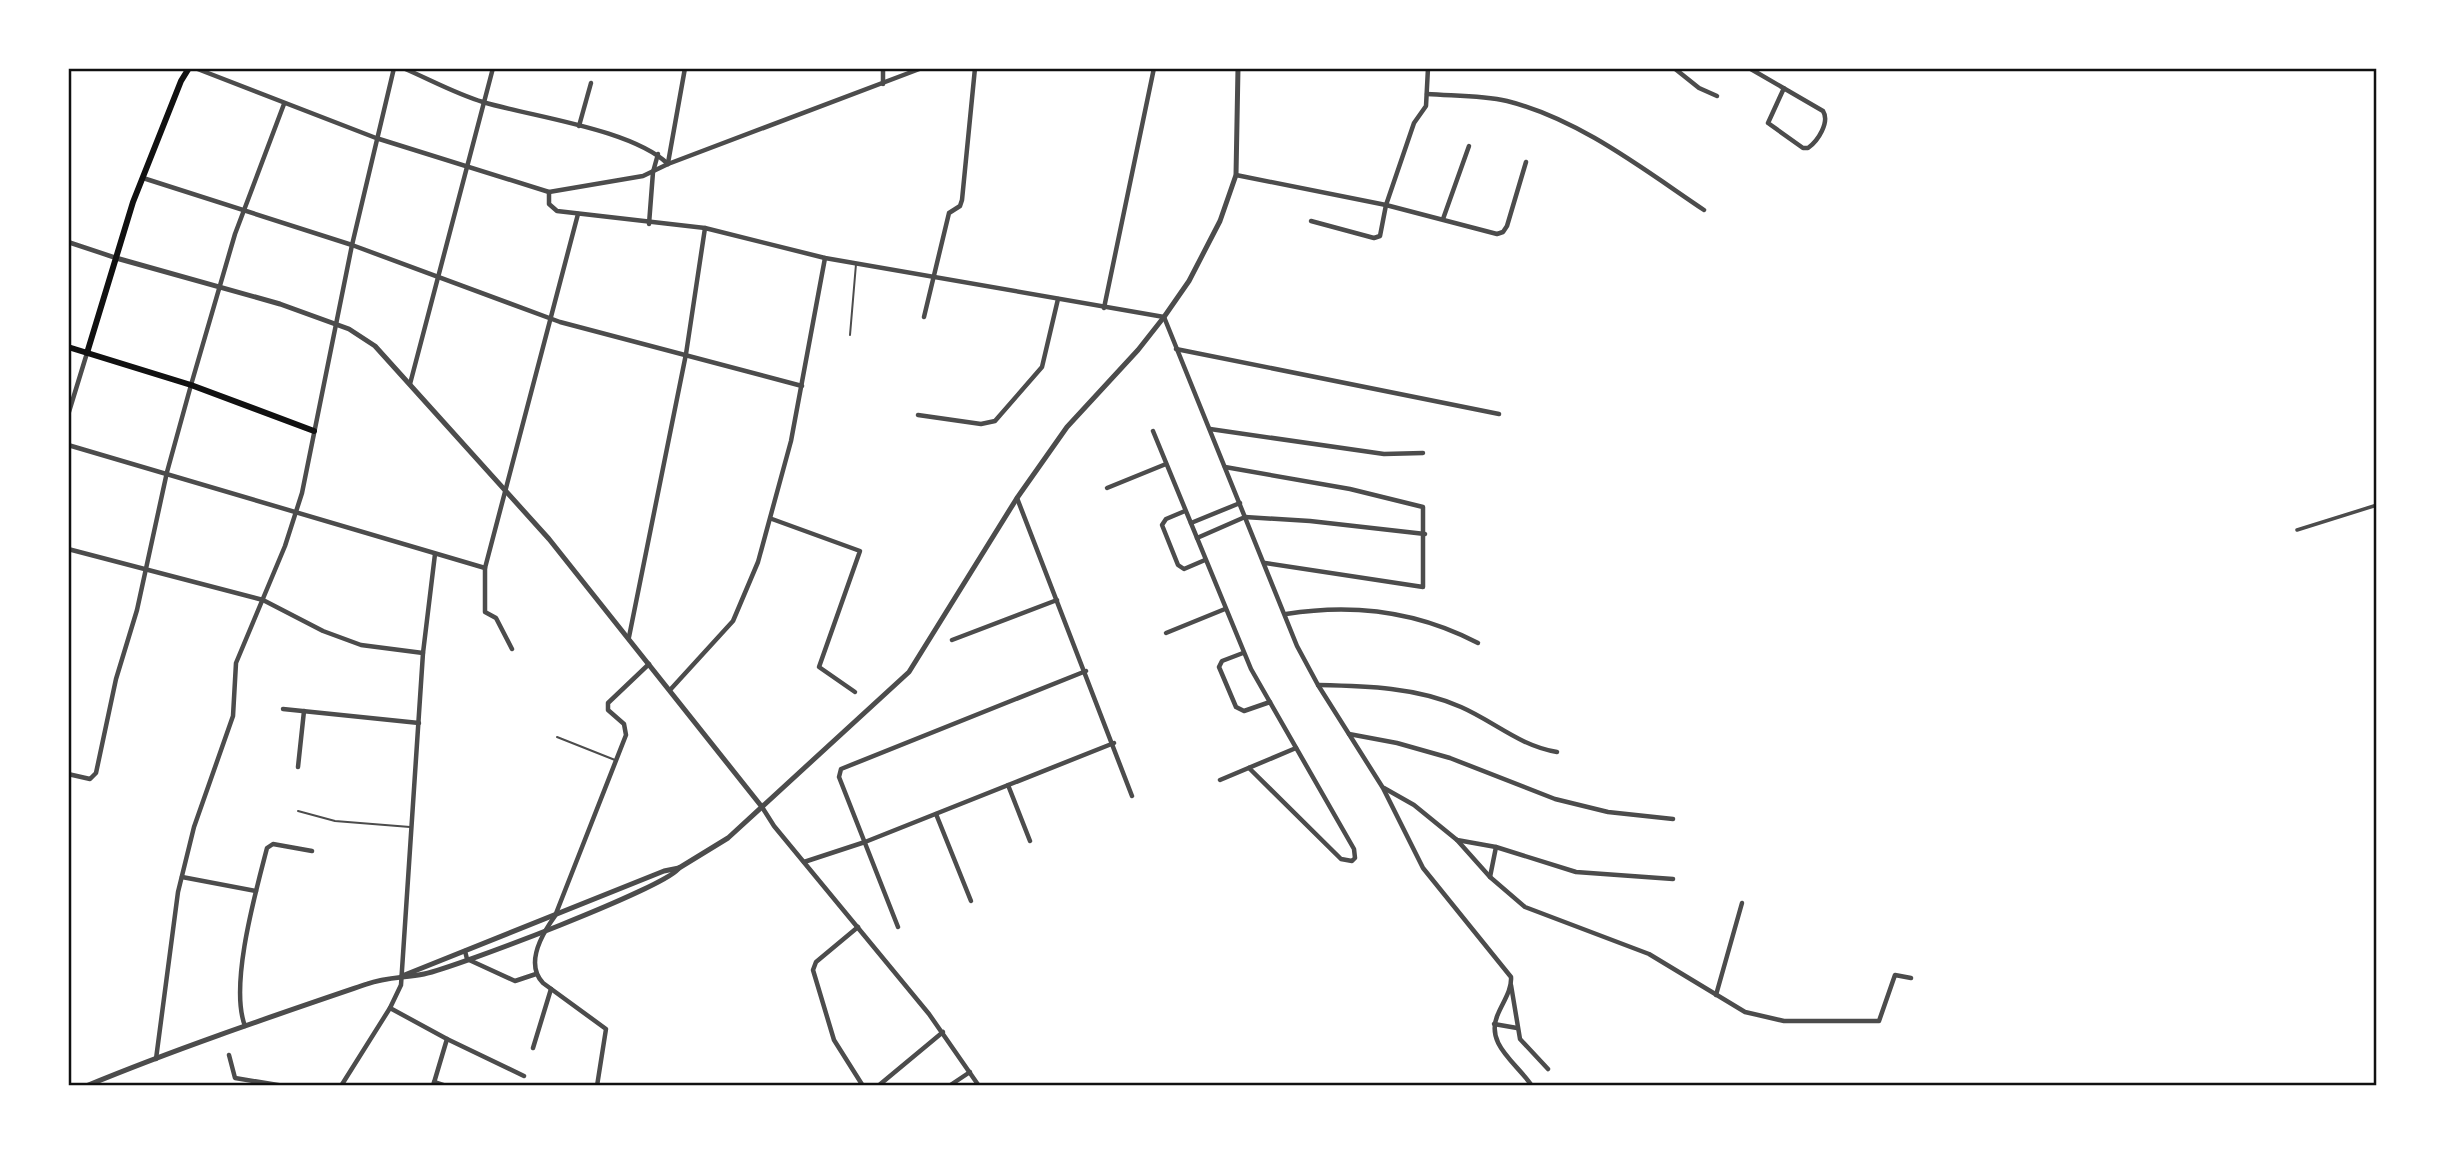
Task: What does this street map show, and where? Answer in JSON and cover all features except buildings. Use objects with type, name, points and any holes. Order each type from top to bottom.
[{"type":"main road","points":[[88,353],[141,178],[190,68]]},
{"type":"main road","points":[[68,347],[191,385],[314,431]]},
{"type":"street","points":[[195,68],[376,138],[550,191],[593,187],[653,172],[922,68]]},
{"type":"street","points":[[156,1060],[171,930],[182,877],[194,827],[233,716],[236,663],[297,510],[352,245],[394,68]]},
{"type":"street","points":[[403,68],[484,103],[579,126],[658,155],[668,164]]},
{"type":"street","points":[[410,384],[493,68]]},
{"type":"street","points":[[668,164],[685,68]]},
{"type":"street","points":[[883,68],[883,84]]},
{"type":"street","points":[[924,317],[949,214],[962,200],[975,68]]},
{"type":"street","points":[[1104,308],[1154,68]]},
{"type":"street","points":[[86,1086],[369,983],[401,976],[664,871],[679,868],[727,838],[909,672],[1017,498],[1067,427],[1138,350],[1189,281],[1220,221],[1236,175],[1238,68]]},
{"type":"street","points":[[1311,221],[1376,238],[1381,233],[1386,205],[1414,123],[1426,106],[1429,68]]},
{"type":"street","points":[[1674,68],[1699,88],[1717,96]]},
{"type":"street","points":[[1749,68],[1784,88],[1823,111],[1827,117],[1808,148],[1771,128],[1769,117],[1784,88]]},
{"type":"street","points":[[579,126],[591,83]]},
{"type":"street","points":[[1427,94],[1505,101],[1549,117],[1604,145],[1703,210]]},
{"type":"street","points":[[68,774],[92,778],[191,385],[244,209],[285,104]]},
{"type":"street","points":[[1443,219],[1469,146]]},
{"type":"street","points":[[649,224],[653,172],[658,155]]},
{"type":"street","points":[[1236,175],[1386,205],[1501,234],[1507,226],[1526,162]]},
{"type":"street","points":[[141,178],[352,245],[572,325],[802,386]]},
{"type":"street","points":[[550,191],[549,204],[553,210],[649,224],[705,228],[825,258],[1164,317]]},
{"type":"street","points":[[512,649],[495,618],[485,612],[485,568],[578,214]]},
{"type":"street","points":[[629,637],[685,354],[705,228]]},
{"type":"street","points":[[68,242],[116,258],[220,285],[349,328],[375,346],[550,539],[804,862],[943,1032],[979,1086]]},
{"type":"street","points":[[670,690],[733,621],[772,519],[802,386],[825,258]]},
{"type":"street","points":[[918,415],[981,424],[995,421],[1042,367],[1058,299]]},
{"type":"street","points":[[1164,317],[1297,646],[1318,685],[1383,788],[1423,868],[1508,972],[1517,1028],[1529,1052],[1548,1069]]},
{"type":"street","points":[[1175,349],[1500,414]]},
{"type":"street","points":[[68,415],[88,353]]},
{"type":"street","points":[[1210,428],[1384,454],[1423,453]]},
{"type":"street","points":[[1153,431],[1243,653],[1354,849],[1355,858],[1352,861],[1341,859],[1249,768]]},
{"type":"street","points":[[68,444],[485,568]]},
{"type":"street","points":[[1107,488],[1166,464]]},
{"type":"street","points":[[1225,467],[1350,489],[1423,507],[1423,587],[1264,563]]},
{"type":"street","points":[[1017,498],[1114,743],[1132,796]]},
{"type":"street","points":[[1191,523],[1240,503]]},
{"type":"street","points":[[2297,530],[2377,505]]},
{"type":"street","points":[[1185,511],[1166,519],[1162,524],[1172,553],[1181,569],[1205,560]]},
{"type":"street","points":[[1197,538],[1245,517],[1310,520],[1425,534]]},
{"type":"street","points":[[772,519],[860,551],[819,667],[855,692]]},
{"type":"street","points":[[68,549],[263,600],[344,640],[380,649],[423,653]]},
{"type":"street","points":[[341,1086],[398,993],[423,653],[435,554]]},
{"type":"street","points":[[952,640],[1058,600]]},
{"type":"street","points":[[1286,614],[1339,607],[1388,612],[1455,632],[1478,643]]},
{"type":"street","points":[[1166,633],[1225,609]]},
{"type":"street","points":[[1243,653],[1222,661],[1219,667],[1236,707],[1244,711],[1270,702]]},
{"type":"street","points":[[597,1086],[606,1029],[551,989],[536,974],[535,963],[544,931],[555,916],[626,732],[624,724],[608,709],[608,703],[649,664]]},
{"type":"street","points":[[898,927],[839,772],[845,766],[1086,671]]},
{"type":"street","points":[[1318,685],[1381,687],[1423,695],[1458,705],[1531,746],[1557,752]]},
{"type":"street","points":[[283,709],[419,723]]},
{"type":"street","points":[[298,768],[304,711]]},
{"type":"street","points":[[1348,734],[1397,743],[1450,758],[1555,799],[1608,811],[1673,819]]},
{"type":"street","points":[[804,862],[864,842],[1114,743]]},
{"type":"street","points":[[1220,780],[1296,748]]},
{"type":"street","points":[[1008,785],[1030,841]]},
{"type":"street","points":[[1383,788],[1414,804],[1457,840],[1490,877],[1525,907],[1649,954],[1734,1007],[1769,1019],[1875,1022],[1883,1017],[1895,975],[1911,978]]},
{"type":"street","points":[[936,814],[971,901]]},
{"type":"street","points":[[1457,840],[1496,847],[1576,872],[1673,879]]},
{"type":"street","points":[[245,1027],[240,997],[256,891],[270,845],[312,850]]},
{"type":"street","points":[[1490,877],[1496,847]]},
{"type":"street","points":[[401,976],[423,975],[544,931],[660,882],[675,874],[679,868]]},
{"type":"street","points":[[182,877],[256,891]]},
{"type":"street","points":[[1716,995],[1742,903]]},
{"type":"street","points":[[858,927],[814,964],[813,970],[834,1040],[863,1086]]},
{"type":"street","points":[[465,951],[467,959]]},
{"type":"street","points":[[467,959],[515,981],[536,974]]},
{"type":"street","points":[[1511,985],[1493,1024],[1495,1037],[1503,1052],[1532,1086]]},
{"type":"street","points":[[533,1048],[551,989]]},
{"type":"street","points":[[390,1008],[524,1076]]},
{"type":"street","points":[[1493,1024],[1517,1028]]},
{"type":"street","points":[[878,1086],[943,1032]]},
{"type":"street","points":[[446,1086],[433,1084],[447,1039]]},
{"type":"street","points":[[229,1055],[233,1077],[244,1083],[284,1086]]},
{"type":"street","points":[[949,1086],[970,1072]]},
{"type":"lane","points":[[849,335],[856,263]]},
{"type":"lane","points":[[557,737],[615,760]]},
{"type":"lane","points":[[298,811],[335,821],[411,827]]}]
